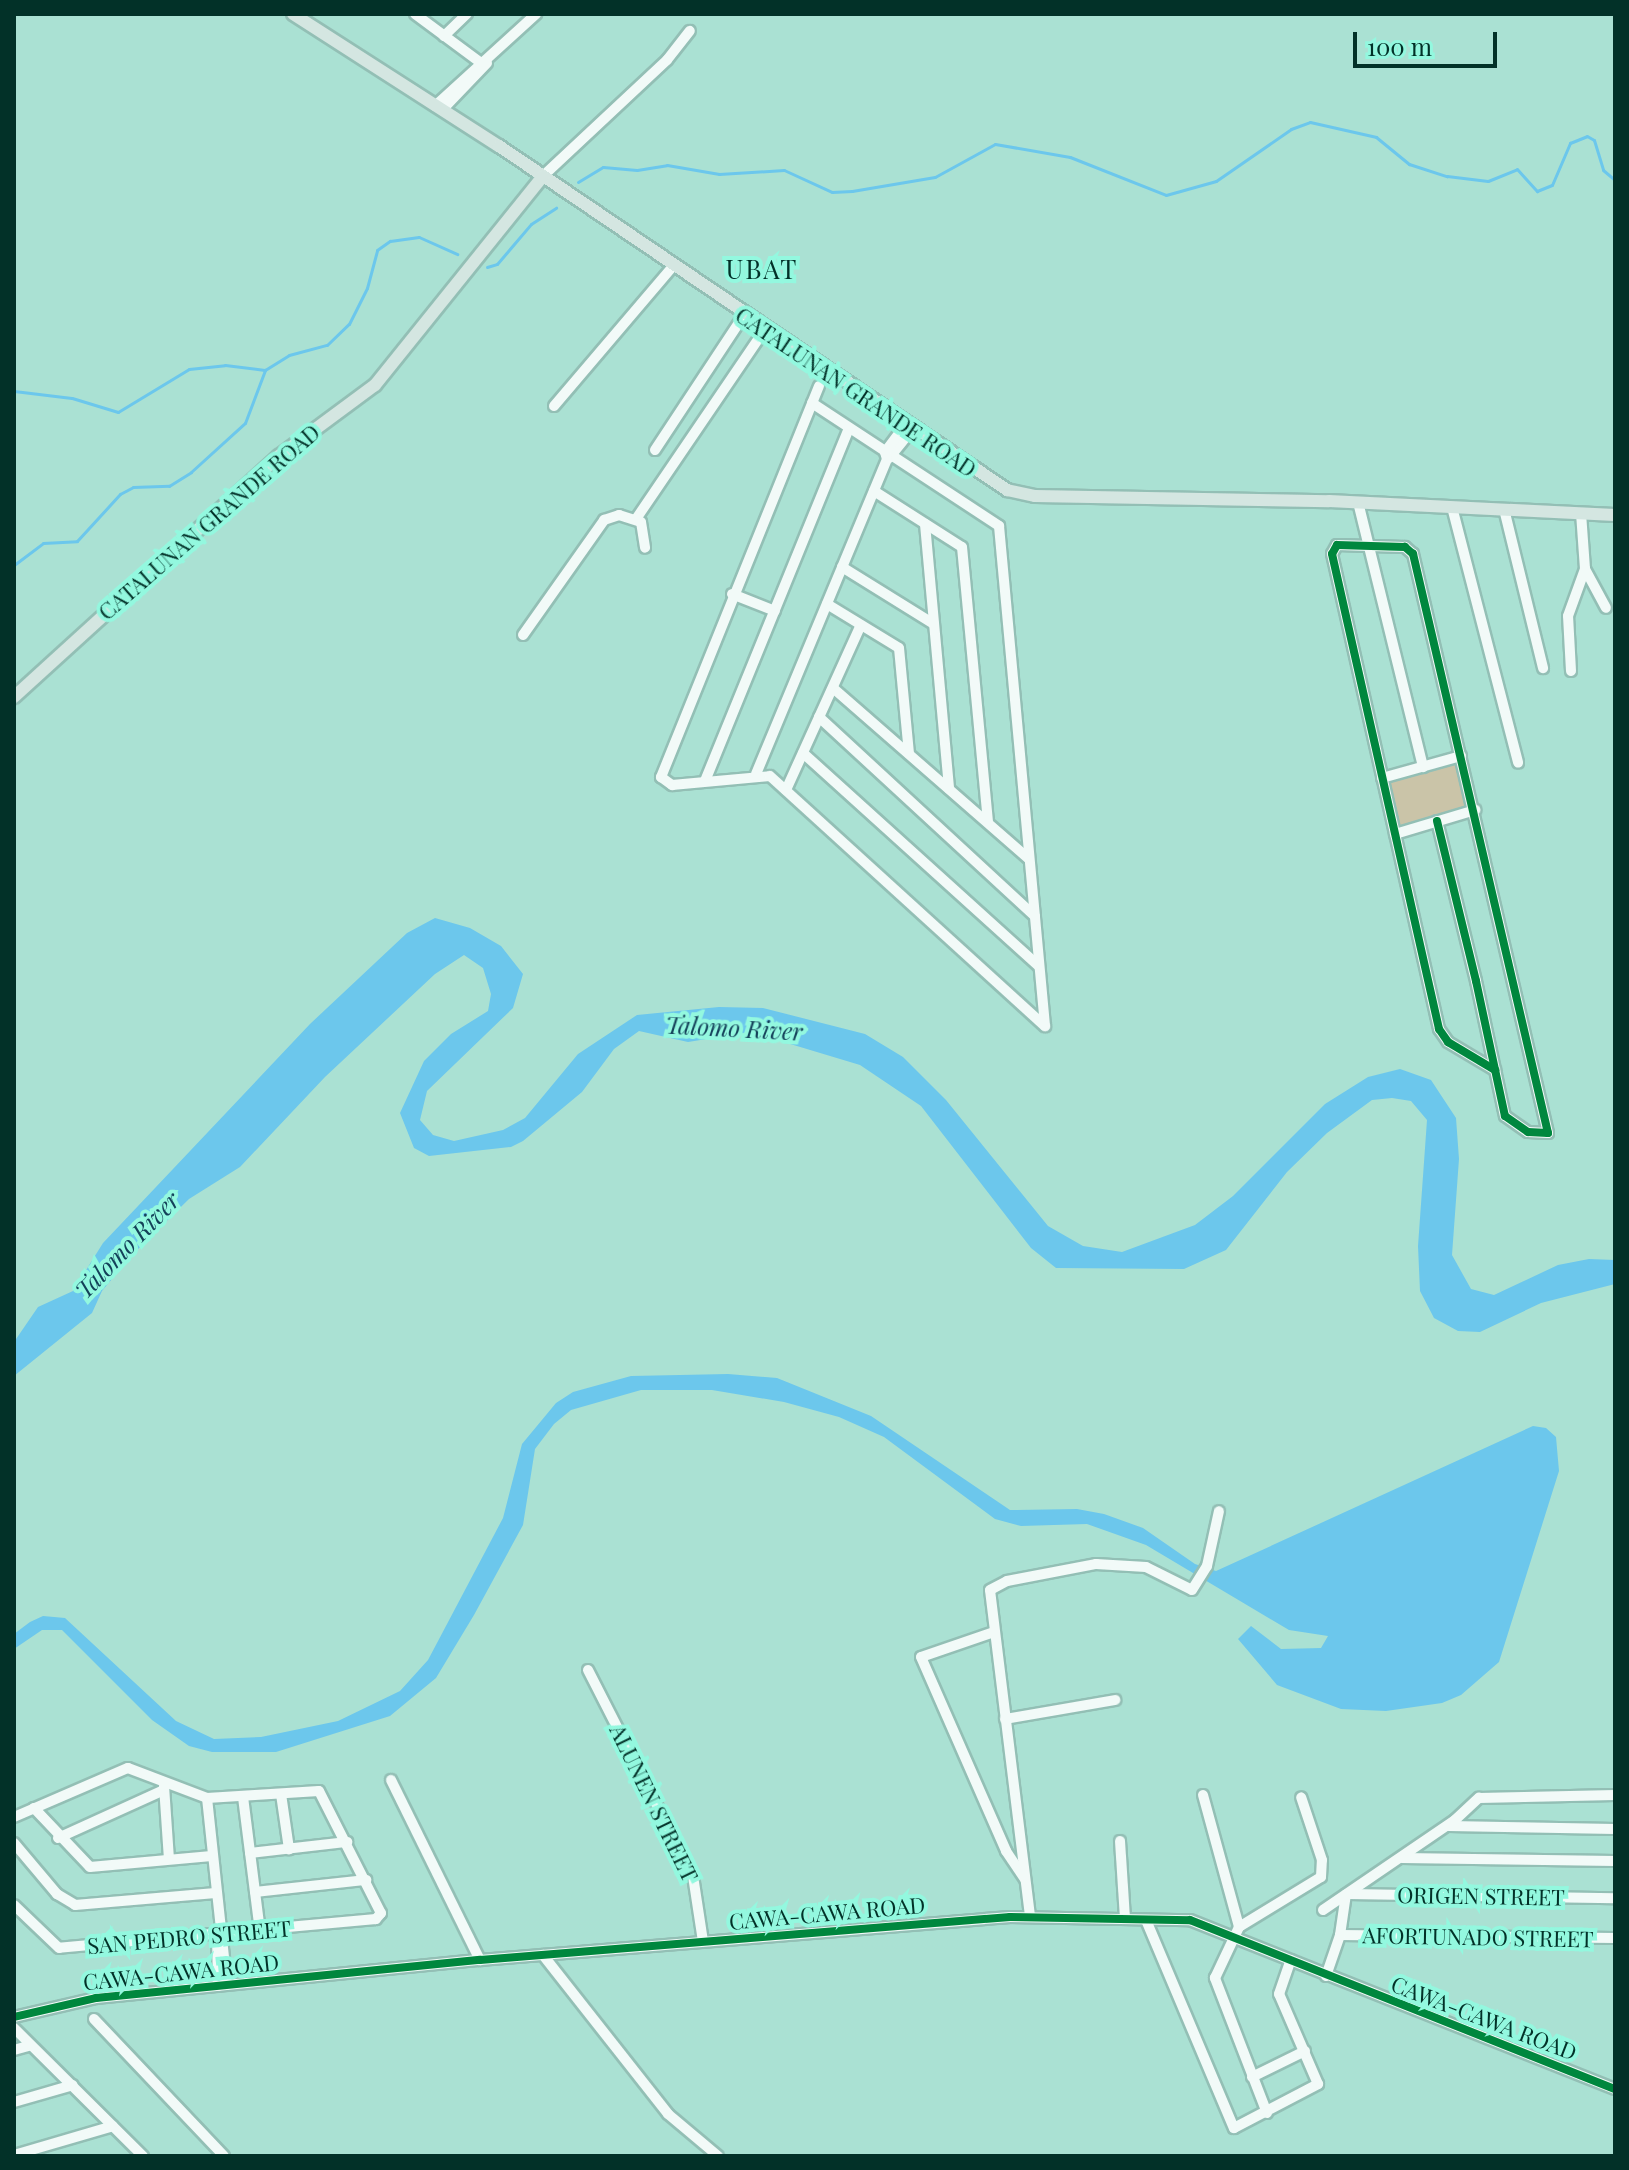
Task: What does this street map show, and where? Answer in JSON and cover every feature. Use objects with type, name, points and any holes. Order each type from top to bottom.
[{"type":"main road","points":[[293,14],[543,176]]},
{"type":"main road","name":"CATALUNAN GRANDE ROAD","points":[[14,697],[285,451],[375,385],[543,176],[989,482],[1025,495],[1358,502],[1615,515]]},
{"type":"street","points":[[415,14],[485,63]]},
{"type":"street","points":[[444,36],[467,14]]},
{"type":"street","points":[[438,108],[536,14]]},
{"type":"street","points":[[543,176],[667,60],[690,31]]},
{"type":"street","points":[[554,406],[673,266]]},
{"type":"street","points":[[655,450],[744,315]]},
{"type":"street","points":[[636,519],[765,329]]},
{"type":"street","points":[[812,403],[888,456],[999,526],[1045,1026],[770,776],[756,774],[672,785],[662,780],[662,773],[732,594],[819,386]]},
{"type":"street","points":[[756,774],[888,456],[908,427]]},
{"type":"street","points":[[705,781],[849,428]]},
{"type":"street","points":[[874,491],[962,547],[988,822]]},
{"type":"street","points":[[1358,502],[1423,767]]},
{"type":"street","points":[[1452,507],[1518,763]]},
{"type":"street","points":[[1504,509],[1543,668]]},
{"type":"street","points":[[1571,671],[1568,616],[1585,569],[1581,513]]},
{"type":"street","points":[[523,635],[599,525],[611,516],[636,519],[646,530],[645,548]]},
{"type":"street","points":[[925,524],[949,789]]},
{"type":"street","points":[[1437,821],[1510,1123],[1528,1132],[1548,1133],[1475,810],[1412,552],[1341,544],[1332,554],[1441,1035],[1495,1070]]},
{"type":"street","points":[[842,567],[934,624]]},
{"type":"street","points":[[1585,569],[1606,608]]},
{"type":"street","points":[[732,594],[775,611]]},
{"type":"street","points":[[827,604],[899,648],[909,754]]},
{"type":"street","points":[[786,790],[861,625]]},
{"type":"street","points":[[833,688],[1029,859]]},
{"type":"street","points":[[819,717],[1035,916]]},
{"type":"street","points":[[803,753],[1039,966]]},
{"type":"street","points":[[1382,778],[1461,756]]},
{"type":"street","points":[[1395,834],[1475,810]]},
{"type":"street","points":[[1030,1916],[988,1595],[1007,1581],[1096,1564],[1146,1567],[1190,1590],[1198,1584],[1207,1566],[1219,1511]]},
{"type":"street","points":[[994,1632],[921,1657],[1006,1851],[1026,1881]]},
{"type":"street","name":"ALUNEN STREET","points":[[588,1670],[693,1876],[703,1941]]},
{"type":"street","points":[[1005,1719],[1115,1700]]},
{"type":"street","points":[[14,1817],[128,1768],[164,1787],[207,1798],[322,1792],[366,1880],[255,1892]]},
{"type":"street","points":[[391,1780],[480,1960]]},
{"type":"street","points":[[58,1838],[164,1787]]},
{"type":"street","points":[[164,1787],[169,1859]]},
{"type":"street","points":[[281,1794],[289,1849]]},
{"type":"street","points":[[1203,1795],[1237,1931]]},
{"type":"street","points":[[1323,1910],[1447,1826],[1484,1796],[1615,1795]]},
{"type":"street","points":[[243,1797],[260,1931]]},
{"type":"street","points":[[1267,2113],[1215,1985],[1237,1931],[1321,1877],[1322,1860],[1301,1797]]},
{"type":"street","points":[[207,1798],[222,1986]]},
{"type":"street","points":[[34,1808],[58,1838],[90,1867],[212,1856]]},
{"type":"street","points":[[1447,1826],[1615,1829]]},
{"type":"street","points":[[1120,1841],[1125,1919]]},
{"type":"street","points":[[250,1853],[347,1842]]},
{"type":"street","points":[[14,1843],[57,1894],[75,1905],[215,1893]]},
{"type":"street","points":[[1400,1858],[1615,1861]]},
{"type":"street","name":"SAN PEDRO STREET","points":[[14,1905],[59,1948],[219,1932],[260,1931],[380,1916],[366,1880]]},
{"type":"street","points":[[1326,1976],[1340,1935],[1346,1894]]},
{"type":"street","name":"ORIGEN STREET","points":[[1346,1894],[1615,1898]]},
{"type":"street","name":"CAWA-CAWA ROAD","points":[[14,2017],[96,1998],[703,1941],[1030,1916],[1197,1921],[1237,1931],[1326,1976],[1615,2089]]},
{"type":"street","points":[[1146,1920],[1230,2123],[1237,2129],[1317,2086],[1278,1989],[1291,1960]]},
{"type":"street","name":"AFORTUNADO STREET","points":[[1340,1935],[1615,1938]]},
{"type":"street","points":[[543,1955],[668,2114],[718,2156]]},
{"type":"street","points":[[94,2019],[224,2156]]},
{"type":"street","points":[[14,2028],[28,2046],[73,2085],[143,2156]]},
{"type":"street","points":[[14,2050],[28,2046]]},
{"type":"street","points":[[1252,2077],[1305,2051]]},
{"type":"street","points":[[14,2102],[73,2085]]},
{"type":"street","points":[[14,2155],[113,2126]]},
{"type":"shaded area","points":[[1457,763],[1468,808],[1400,828],[1388,783]]},
{"type":"water","name":"Talomo River","points":[[435,918],[470,928],[501,946],[523,974],[513,1008],[427,1091],[420,1120],[433,1135],[454,1141],[503,1130],[525,1118],[578,1054],[637,1015],[719,1007],[763,1008],[865,1034],[903,1057],[946,1100],[1048,1226],[1083,1246],[1122,1252],[1195,1225],[1233,1196],[1325,1104],[1368,1077],[1400,1069],[1431,1080],[1456,1118],[1459,1159],[1452,1255],[1471,1289],[1494,1295],[1558,1265],[1589,1259],[1615,1260],[1615,1284],[1541,1303],[1480,1332],[1458,1331],[1434,1318],[1420,1291],[1418,1246],[1427,1120],[1411,1101],[1392,1098],[1372,1100],[1327,1133],[1287,1172],[1226,1250],[1184,1269],[1056,1268],[1031,1248],[921,1106],[860,1065],[750,1032],[688,1042],[639,1031],[614,1049],[582,1092],[523,1141],[511,1147],[429,1156],[414,1148],[400,1113],[424,1061],[451,1034],[488,1011],[491,994],[483,968],[464,955],[435,974],[325,1077],[240,1167],[189,1199],[131,1256],[102,1291],[92,1313],[14,1376],[14,1342],[38,1307],[73,1291],[103,1243],[310,1024],[407,933]]},
{"type":"water","points":[[728,1374],[777,1378],[871,1416],[1010,1510],[1077,1509],[1104,1514],[1143,1528],[1195,1564],[1216,1571],[1533,1426],[1546,1428],[1556,1437],[1559,1471],[1499,1662],[1461,1695],[1442,1703],[1386,1711],[1341,1709],[1277,1685],[1238,1639],[1251,1626],[1281,1649],[1321,1648],[1328,1636],[1289,1630],[1146,1545],[1087,1524],[1021,1526],[995,1519],[884,1437],[839,1417],[784,1402],[712,1390],[641,1390],[571,1410],[554,1424],[535,1449],[523,1525],[474,1615],[436,1678],[390,1716],[276,1752],[212,1752],[189,1746],[152,1720],[62,1630],[42,1630],[14,1649],[14,1634],[30,1622],[43,1616],[65,1618],[176,1721],[214,1739],[261,1737],[338,1721],[400,1691],[428,1660],[503,1518],[522,1444],[556,1403],[573,1392],[631,1376]]},
{"type":"waterway","points":[[578,182],[603,167],[637,170],[667,165],[719,174],[784,170],[832,192],[852,191],[935,177],[995,144],[1070,157],[1166,195],[1216,181],[1291,129],[1310,122],[1376,137],[1409,164],[1447,176],[1488,181],[1517,169],[1537,191],[1552,185],[1570,143],[1587,136],[1594,140],[1603,170],[1615,180]]},
{"type":"waterway","points":[[487,267],[497,264],[531,224],[556,208]]},
{"type":"waterway","points":[[14,565],[43,543],[77,541],[120,494],[133,487],[169,486],[191,472],[245,423],[265,370],[289,355],[327,345],[349,324],[367,288],[377,250],[390,241],[419,237],[457,254]]},
{"type":"waterway","points":[[14,391],[72,398],[118,412],[189,369],[225,365],[265,370]]},
{"type":"cycle path","points":[[1437,821],[1476,981],[1505,1116],[1528,1132],[1548,1133],[1413,554],[1405,547],[1337,545],[1332,554],[1439,1029],[1448,1042],[1495,1070]]},
{"type":"cycle path","points":[[14,2017],[96,1998],[480,1960],[1010,1917],[1190,1920],[1615,2089]]},
{"type":"district","name":"UBAT","points":[[762,269]]}]
